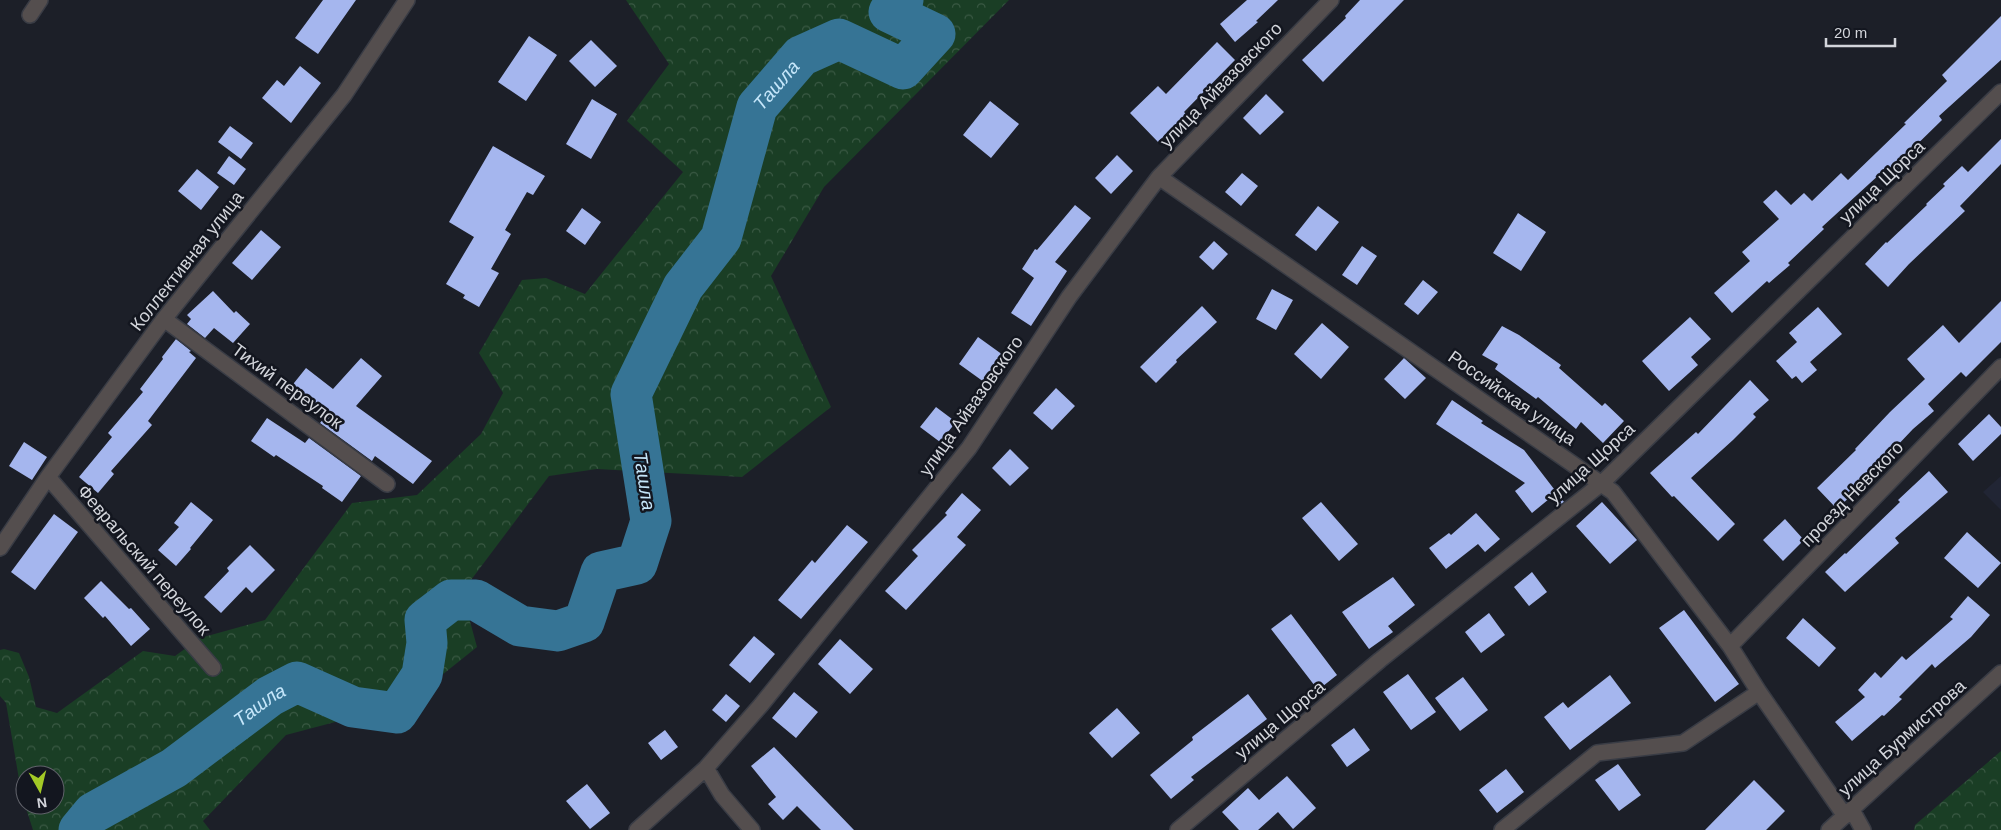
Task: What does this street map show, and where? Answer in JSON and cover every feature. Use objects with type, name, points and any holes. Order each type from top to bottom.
[{"type":"street","points":[[30,14],[40,0]]},
{"type":"street","name":"Коллективная улица","points":[[0,548],[48,477],[164,319],[344,95],[407,0]]},
{"type":"street","name":"улица Айвазовского","points":[[637,830],[706,768],[761,705],[969,448],[1069,297],[1159,177],[1331,0]]},
{"type":"street","name":"улица Щорса","points":[[1178,830],[1380,660],[1602,483],[2001,92]]},
{"type":"street","name":"Российская улица","points":[[1159,177],[1613,492],[1730,646],[1758,692],[1848,813],[1863,830]]},
{"type":"street","name":"Тихий переулок","points":[[164,319],[388,484]]},
{"type":"street","name":"проезд Невского","points":[[1730,646],[2001,367]]},
{"type":"street","name":"Февральский переулок","points":[[48,477],[212,668]]},
{"type":"street","name":"улица Бурмистрова","points":[[1829,830],[2001,673]]},
{"type":"street","points":[[1502,830],[1597,753],[1683,743],[1758,692]]},
{"type":"street","points":[[706,768],[722,795],[752,830]]},
{"type":"shaded area","points":[[2001,476],[2001,510],[1983,492]]},
{"type":"green space","points":[[626,0],[1009,0],[824,187],[771,276],[831,407],[742,477],[597,469],[549,476],[462,592],[477,647],[407,703],[286,735],[203,821],[210,830],[33,830],[28,815],[65,815],[65,765],[17,765],[6,703],[0,696],[0,650],[4,649],[19,653],[29,677],[36,707],[57,713],[143,651],[175,656],[200,638],[265,620],[352,503],[417,495],[481,434],[503,393],[479,353],[522,280],[546,278],[585,294],[683,172],[627,121],[669,64]]},
{"type":"green space","points":[[2001,751],[2001,830],[1914,830],[1915,825]]},
{"type":"building","points":[[323,0],[356,0],[318,54],[295,38]]},
{"type":"building","points":[[1247,0],[1278,0],[1256,21],[1258,22],[1235,42],[1220,24]]},
{"type":"building","points":[[1360,0],[1404,0],[1323,82],[1302,60],[1346,18],[1345,16]]},
{"type":"building","points":[[2001,16],[2001,60],[1939,116],[1942,120],[1900,161],[1903,164],[1887,180],[1881,173],[1822,227],[1824,229],[1788,263],[1790,265],[1769,283],[1767,281],[1732,313],[1714,293],[1750,261],[1742,252],[1779,219],[1763,202],[1776,190],[1791,205],[1804,193],[1812,201],[1841,173],[1848,180],[1947,81],[1942,75]]},
{"type":"building","points":[[529,36],[557,55],[526,101],[498,82]]},
{"type":"building","points":[[591,40],[617,66],[595,87],[569,61]]},
{"type":"building","points":[[1217,42],[1235,60],[1184,112],[1186,114],[1158,142],[1130,113],[1158,86],[1166,94]]},
{"type":"building","points":[[300,66],[321,83],[291,123],[262,98],[277,80],[284,86]]},
{"type":"building","points":[[1266,94],[1284,112],[1260,135],[1243,118]]},
{"type":"building","points":[[592,99],[617,114],[591,159],[566,144]]},
{"type":"building","points":[[990,101],[1019,124],[991,158],[963,135]]},
{"type":"building","points":[[230,126],[253,143],[241,159],[218,142]]},
{"type":"building","points":[[2001,139],[2001,164],[1960,206],[1965,211],[1909,264],[1888,287],[1865,264],[1927,205],[1945,186],[1943,184],[1962,166],[1968,172]]},
{"type":"building","points":[[493,146],[545,176],[533,195],[527,192],[505,230],[511,234],[491,269],[499,273],[479,307],[463,298],[465,295],[446,284],[474,237],[449,222]]},
{"type":"building","points":[[1117,155],[1133,171],[1111,194],[1095,178]]},
{"type":"building","points":[[229,156],[246,169],[234,185],[217,173]]},
{"type":"building","points":[[197,169],[219,187],[201,210],[178,191]]},
{"type":"building","points":[[1242,173],[1258,186],[1241,206],[1225,192]]},
{"type":"building","points":[[1075,205],[1091,218],[1055,262],[1067,271],[1031,326],[1011,313],[1034,278],[1022,269],[1035,249],[1037,250]]},
{"type":"building","points":[[1318,206],[1339,222],[1316,251],[1295,235]]},
{"type":"building","points":[[582,208],[601,222],[585,245],[566,231]]},
{"type":"building","points":[[1518,213],[1546,232],[1521,271],[1493,253]]},
{"type":"building","points":[[261,230],[281,247],[252,280],[232,263]]},
{"type":"building","points":[[1214,241],[1228,254],[1213,270],[1199,257]]},
{"type":"building","points":[[1362,246],[1377,256],[1357,285],[1342,275]]},
{"type":"building","points":[[1423,280],[1438,292],[1418,315],[1404,304]]},
{"type":"building","points":[[1272,289],[1293,300],[1276,330],[1256,319]]},
{"type":"building","points":[[213,291],[234,313],[236,311],[250,324],[233,343],[214,328],[205,338],[187,324],[191,319],[187,315]]},
{"type":"building","points":[[2001,301],[2001,342],[1966,377],[1961,372],[1928,404],[1934,411],[1913,429],[1837,509],[1817,488],[1856,450],[1890,412],[1925,379],[1907,359],[1943,325],[1959,343]]},
{"type":"building","points":[[1202,306],[1217,322],[1176,360],[1177,362],[1156,383],[1140,367]]},
{"type":"building","points":[[1818,307],[1842,334],[1810,362],[1817,370],[1802,383],[1796,376],[1792,379],[1776,361],[1797,342],[1789,333]]},
{"type":"building","points":[[1690,317],[1711,339],[1691,357],[1698,365],[1669,391],[1642,361]]},
{"type":"building","points":[[1322,323],[1349,347],[1321,379],[1294,354]]},
{"type":"building","points":[[1502,326],[1519,335],[1561,365],[1559,368],[1602,406],[1605,403],[1624,421],[1603,443],[1581,422],[1576,429],[1538,397],[1536,399],[1495,369],[1498,364],[1482,355]]},
{"type":"building","points":[[978,337],[1003,355],[984,382],[959,364]]},
{"type":"building","points":[[176,339],[191,351],[189,352],[196,358],[148,421],[152,425],[111,471],[114,474],[98,493],[79,477],[112,437],[108,433],[143,392],[140,389]]},
{"type":"building","points":[[361,358],[382,376],[356,406],[432,461],[413,484],[375,456],[372,461],[320,423],[325,417],[290,388],[306,368],[333,389]]},
{"type":"building","points":[[1404,358],[1426,378],[1405,399],[1384,379]]},
{"type":"building","points":[[1750,380],[1769,400],[1753,414],[1756,417],[1733,440],[1691,478],[1735,524],[1718,541],[1650,473],[1696,432],[1698,434]]},
{"type":"building","points":[[1056,388],[1075,406],[1052,430],[1033,413]]},
{"type":"building","points":[[1452,400],[1483,421],[1481,423],[1524,450],[1564,502],[1559,505],[1549,499],[1532,513],[1515,491],[1525,483],[1436,424]]},
{"type":"building","points":[[936,407],[956,422],[940,442],[920,427]]},
{"type":"building","points":[[1989,414],[2001,427],[2001,434],[1973,461],[1958,444]]},
{"type":"building","points":[[267,418],[305,443],[309,438],[361,476],[342,502],[322,488],[323,486],[251,441]]},
{"type":"building","points":[[24,442],[47,457],[32,480],[9,466]]},
{"type":"building","points":[[1010,449],[1029,468],[1010,486],[992,468]]},
{"type":"building","points":[[1929,471],[1948,492],[1895,538],[1899,543],[1845,592],[1825,572],[1900,502],[1898,500]]},
{"type":"building","points":[[962,493],[981,510],[957,537],[966,545],[906,610],[885,591],[918,556],[912,550],[947,515],[945,513]]},
{"type":"building","points":[[191,502],[213,520],[176,566],[158,550],[179,527],[174,523]]},
{"type":"building","points":[[1321,502],[1358,544],[1339,561],[1302,518]]},
{"type":"building","points":[[1602,502],[1637,540],[1610,564],[1576,526]]},
{"type":"building","points":[[1476,513],[1500,539],[1485,552],[1478,544],[1446,569],[1429,548],[1449,533],[1451,535]]},
{"type":"building","points":[[54,514],[78,532],[35,590],[11,572]]},
{"type":"building","points":[[1785,519],[1804,540],[1783,561],[1763,540]]},
{"type":"building","points":[[847,525],[868,542],[801,619],[778,600],[812,560],[815,563]]},
{"type":"building","points":[[1967,532],[2001,563],[1978,588],[1944,558]]},
{"type":"building","points":[[250,545],[275,570],[252,593],[246,587],[221,613],[204,597],[229,571],[227,568]]},
{"type":"building","points":[[1532,572],[1547,592],[1529,606],[1514,587]]},
{"type":"building","points":[[1393,577],[1415,605],[1388,626],[1393,632],[1369,649],[1342,612]]},
{"type":"building","points":[[101,581],[129,609],[131,608],[150,629],[131,646],[105,616],[103,618],[84,598]]},
{"type":"building","points":[[1968,596],[1990,615],[1971,637],[1935,668],[1932,664],[1899,697],[1902,699],[1852,741],[1835,722],[1865,697],[1858,690],[1875,672],[1881,678],[1902,656],[1906,660],[1953,619],[1950,617]]},
{"type":"building","points":[[1684,610],[1739,684],[1715,702],[1659,628]]},
{"type":"building","points":[[1489,613],[1505,635],[1481,653],[1465,632]]},
{"type":"building","points":[[1291,614],[1337,675],[1318,690],[1271,629]]},
{"type":"building","points":[[1803,618],[1836,648],[1819,667],[1786,638]]},
{"type":"building","points":[[754,636],[775,654],[750,683],[729,665]]},
{"type":"building","points":[[840,639],[873,669],[850,694],[818,664]]},
{"type":"building","points":[[1408,674],[1436,712],[1411,730],[1383,692]]},
{"type":"building","points":[[1610,675],[1631,703],[1570,750],[1544,717],[1563,702],[1568,708]]},
{"type":"building","points":[[1463,677],[1488,710],[1460,731],[1435,698]]},
{"type":"building","points":[[794,692],[818,712],[796,738],[772,718]]},
{"type":"building","points":[[726,694],[740,706],[726,722],[712,710]]},
{"type":"building","points":[[1248,694],[1267,719],[1191,777],[1194,780],[1171,799],[1150,775],[1193,740],[1192,737]]},
{"type":"building","points":[[1117,708],[1140,733],[1112,758],[1089,733]]},
{"type":"building","points":[[1354,728],[1370,750],[1347,767],[1331,745]]},
{"type":"building","points":[[665,730],[678,747],[661,760],[648,743]]},
{"type":"building","points":[[774,747],[854,830],[821,830],[797,806],[783,820],[768,804],[776,797],[751,766]]},
{"type":"building","points":[[1618,764],[1641,795],[1619,811],[1595,780]]},
{"type":"building","points":[[1506,769],[1524,792],[1497,813],[1479,790]]},
{"type":"building","points":[[1287,776],[1316,808],[1293,829],[1278,812],[1258,830],[1239,830],[1222,812],[1248,788],[1259,800]]},
{"type":"building","points":[[1754,780],[1785,811],[1766,830],[1705,830]]},
{"type":"building","points":[[587,784],[610,813],[590,829],[566,801]]},
{"type":"waterway","name":"Ташла","points":[[79,830],[93,813],[174,768],[270,696],[297,682],[353,707],[397,713],[422,675],[427,643],[425,620],[451,600],[476,600],[520,626],[558,631],[584,622],[601,572],[637,564],[651,521],[631,394],[683,287],[721,238],[757,107],[801,56],[839,39],[903,69],[935,34],[889,12],[903,0]]}]
